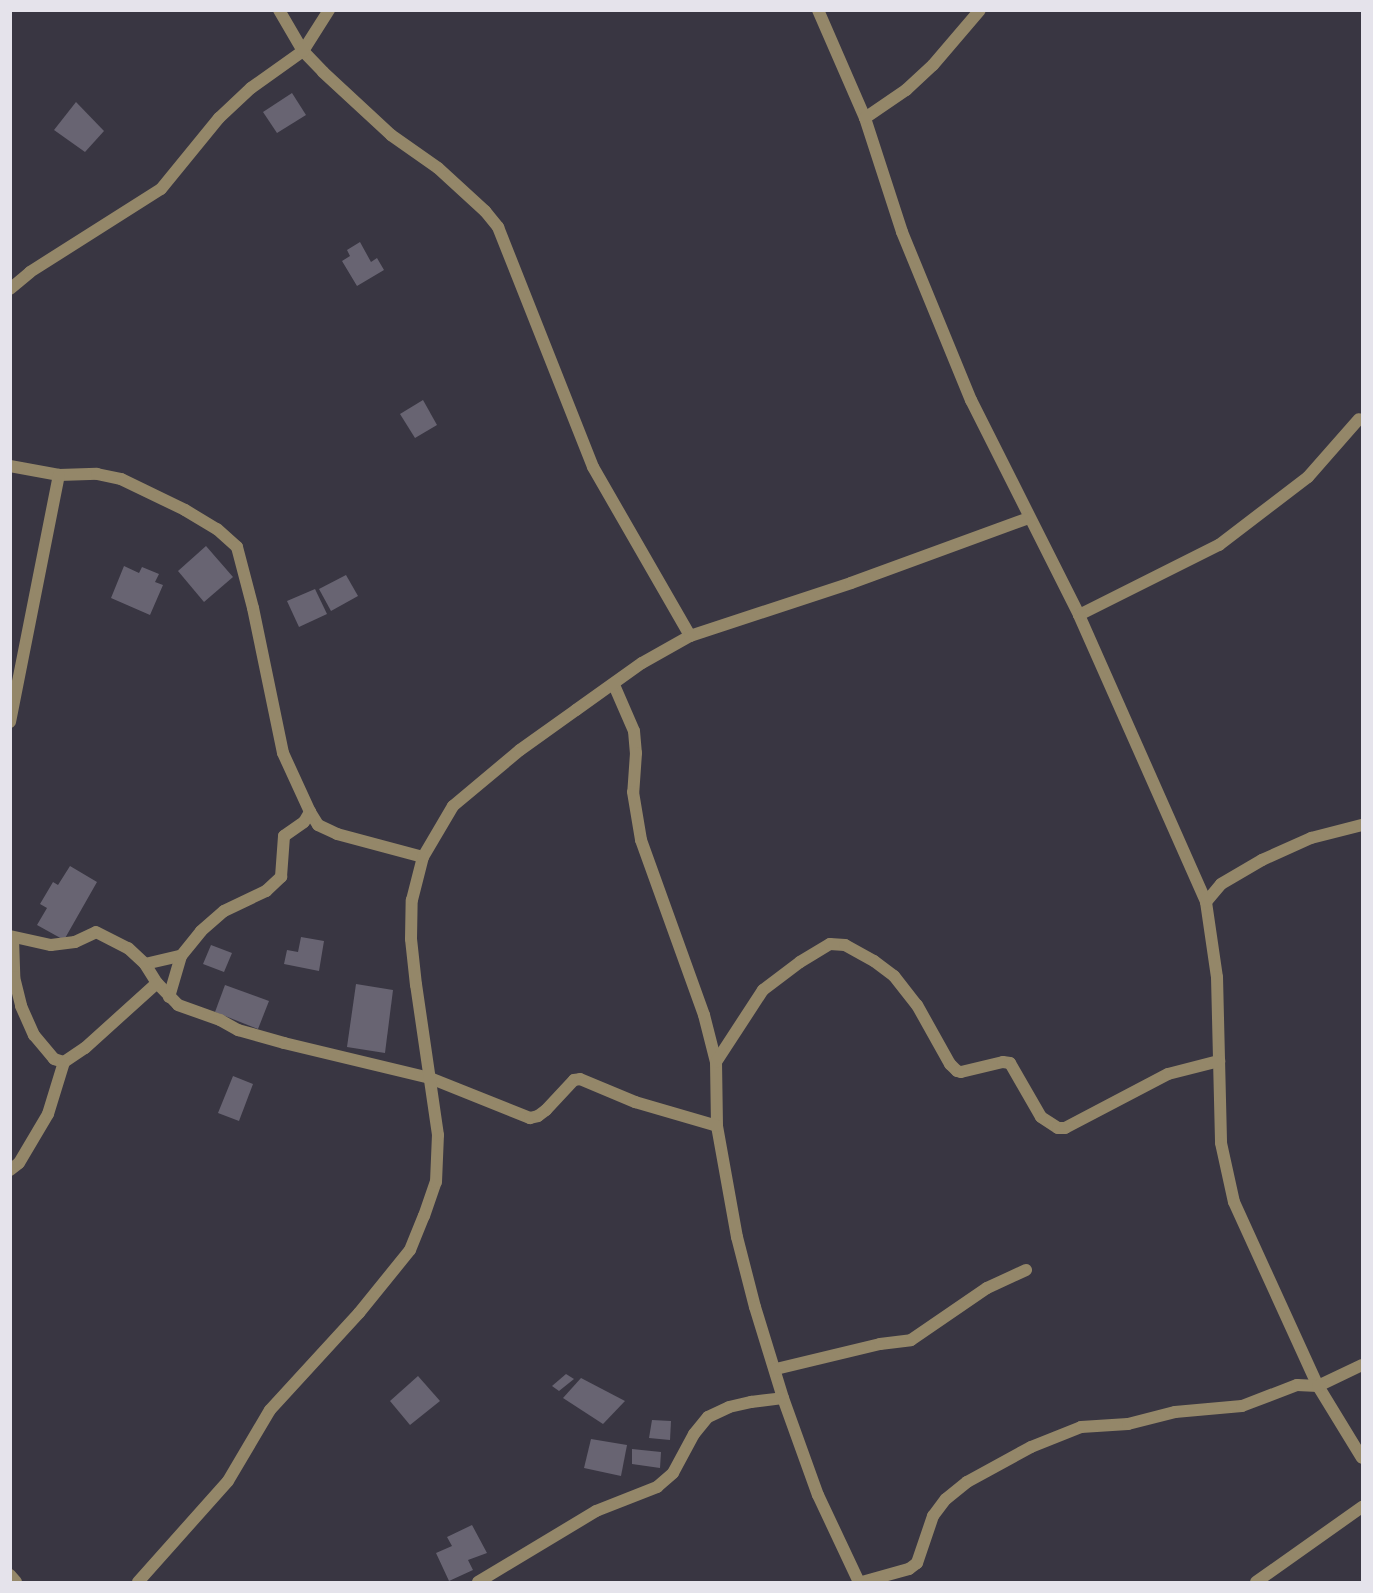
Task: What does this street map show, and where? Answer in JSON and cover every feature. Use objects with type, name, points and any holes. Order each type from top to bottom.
[{"type":"street","points":[[279,10],[303,51],[354,102],[391,135],[438,168],[485,211],[498,227],[593,467],[690,636]]},
{"type":"street","points":[[10,289],[30,272],[161,189],[219,118],[251,88],[303,51],[329,10]]},
{"type":"street","points":[[818,10],[865,118],[910,253],[971,400],[1079,615],[1206,902],[1216,976],[1221,1143],[1234,1202],[1318,1386],[1362,1458]]},
{"type":"street","points":[[865,118],[906,90],[933,65],[980,10]]},
{"type":"street","points":[[1079,615],[1219,545],[1308,477],[1359,419]]},
{"type":"street","points":[[10,466],[59,475],[97,474],[149,490],[217,529],[237,547],[254,608],[283,753],[310,812],[318,825],[337,834],[423,857]]},
{"type":"street","points":[[10,722],[59,475]]},
{"type":"street","points":[[138,1582],[228,1481],[270,1410],[359,1313],[410,1250],[436,1182],[438,1135],[411,939],[412,900],[423,857],[453,806],[520,750],[642,663],[690,636],[872,576],[1029,518]]},
{"type":"street","points":[[614,685],[634,731],[636,753],[633,792],[641,840],[704,1015],[716,1062],[717,1126],[737,1237],[783,1398],[818,1495],[861,1582],[909,1569],[917,1563],[933,1516],[946,1498],[967,1482],[1031,1448],[1081,1427],[1128,1424],[1195,1410],[1242,1406],[1297,1385],[1318,1386],[1362,1365]]},
{"type":"street","points":[[169,997],[181,956],[201,931],[224,911],[266,891],[280,877],[284,836],[304,822],[310,812]]},
{"type":"street","points":[[1206,902],[1221,884],[1262,860],[1311,838],[1362,825]]},
{"type":"street","points":[[64,1062],[54,1059],[34,1035],[21,1006],[14,977],[12,938],[51,945],[75,942],[96,932],[129,948],[178,1005],[220,1020],[238,1030],[430,1078],[530,1118],[546,1110],[574,1080],[580,1079],[635,1102],[717,1126]]},
{"type":"street","points":[[716,1062],[763,990],[800,962],[830,944],[844,945],[874,961],[894,976],[917,1005],[950,1064],[957,1071],[1003,1062],[1010,1063],[1041,1117],[1058,1128],[1065,1128],[1168,1074],[1219,1061]]},
{"type":"street","points":[[145,964],[181,956]]},
{"type":"street","points":[[10,1170],[19,1163],[48,1114],[64,1062],[85,1048],[157,983]]},
{"type":"street","points":[[776,1369],[870,1346],[911,1340],[987,1288],[1026,1270]]},
{"type":"street","points":[[478,1582],[596,1510],[657,1487],[673,1473],[694,1434],[708,1417],[751,1402],[783,1398]]},
{"type":"street","points":[[1256,1582],[1362,1507]]},
{"type":"street","points":[[10,1575],[16,1582]]},
{"type":"building","points":[[292,93],[306,115],[277,133],[263,112]]},
{"type":"building","points":[[76,102],[104,131],[85,152],[54,130]]},
{"type":"building","points":[[360,242],[371,262],[377,258],[384,270],[357,286],[342,261],[350,256],[347,250]]},
{"type":"building","points":[[423,400],[437,425],[415,438],[400,414]]},
{"type":"building","points":[[206,546],[233,577],[204,602],[178,571]]},
{"type":"building","points":[[124,566],[139,573],[142,567],[159,574],[155,582],[163,585],[150,615],[111,598]]},
{"type":"building","points":[[346,575],[358,596],[331,611],[319,589]]},
{"type":"building","points":[[315,589],[327,614],[299,627],[287,601]]},
{"type":"building","points":[[70,866],[97,882],[64,940],[37,925],[47,908],[40,904],[53,882],[58,885]]},
{"type":"building","points":[[301,937],[324,941],[319,971],[284,964],[287,950],[298,952]]},
{"type":"building","points":[[211,945],[232,953],[224,972],[203,964]]},
{"type":"building","points":[[356,984],[393,990],[385,1053],[347,1047]]},
{"type":"building","points":[[225,985],[269,1001],[258,1029],[215,1012]]},
{"type":"building","points":[[233,1076],[253,1084],[239,1121],[218,1113]]},
{"type":"building","points":[[566,1374],[574,1379],[559,1391],[552,1386]]},
{"type":"building","points":[[418,1376],[440,1401],[410,1425],[390,1401]]},
{"type":"building","points":[[581,1378],[625,1401],[603,1424],[563,1398]]},
{"type":"building","points":[[652,1420],[671,1421],[670,1440],[649,1438]]},
{"type":"building","points":[[591,1439],[627,1445],[621,1476],[584,1468]]},
{"type":"building","points":[[632,1449],[661,1452],[660,1468],[632,1464]]},
{"type":"building","points":[[472,1525],[487,1553],[468,1560],[473,1570],[449,1581],[436,1553],[452,1546],[447,1537]]}]
